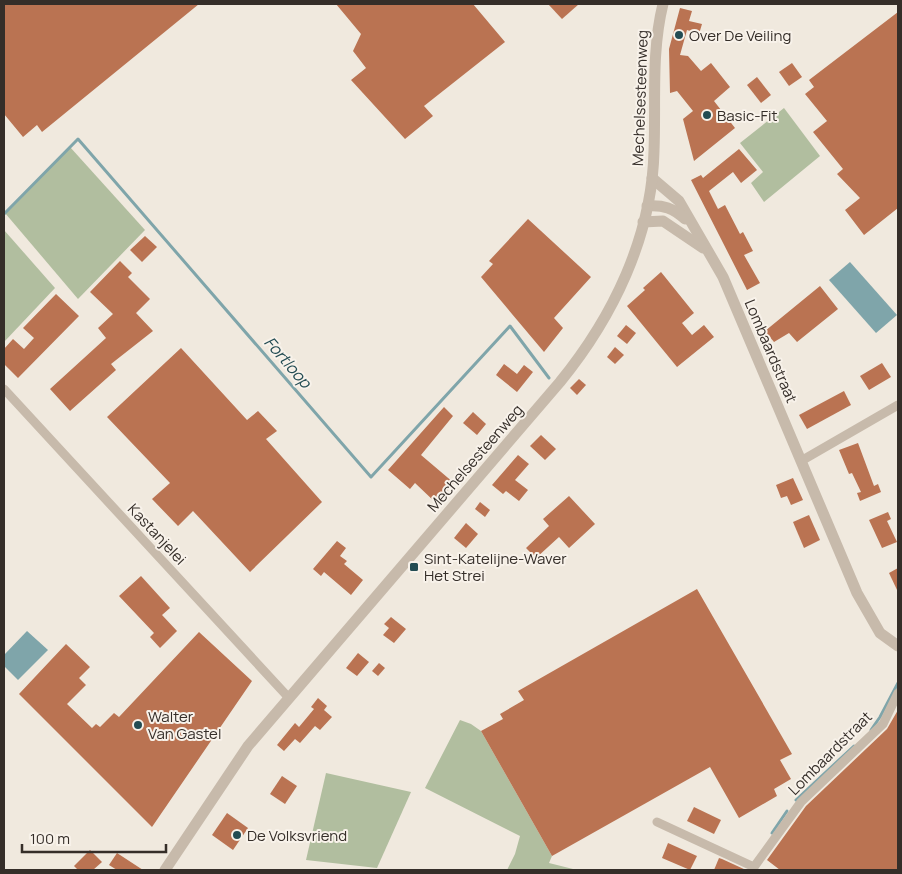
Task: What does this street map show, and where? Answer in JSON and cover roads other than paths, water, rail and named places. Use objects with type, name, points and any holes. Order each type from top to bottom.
[{"type":"street","name":"Mechelsesteenweg","points":[[165,870],[248,746],[528,419],[590,343],[625,278],[647,206],[654,153],[654,59],[663,4]]},
{"type":"street","name":"Lombaardstraat","points":[[652,178],[679,201],[723,277],[857,593],[880,633],[898,646]]},
{"type":"street","name":"Lombaardstraat","points":[[647,206],[666,206],[676,210],[692,226]]},
{"type":"street","name":"Lombaardstraat","points":[[643,222],[663,221],[672,225],[710,253]]},
{"type":"street","name":"Kastanjelei","points":[[4,389],[289,698]]},
{"type":"street","points":[[801,461],[898,405]]},
{"type":"street","name":"Lombaardstraat","points":[[657,822],[754,867],[801,802],[882,724],[898,694]]},
{"type":"water","points":[[850,262],[897,315],[876,333],[829,280]]},
{"type":"water","points":[[27,631],[48,650],[18,680],[4,666],[4,655]]},
{"type":"waterway","name":"Fortloop","points":[[4,214],[78,139],[371,477],[510,326],[549,378]]},
{"type":"waterway","points":[[871,730],[898,683]]},
{"type":"waterway","points":[[796,800],[854,746]]},
{"type":"waterway","points":[[772,833],[787,811]]},
{"type":"place","name":"Over De Veiling","points":[[679,35]]},
{"type":"place","name":"Basic-Fit","points":[[707,115]]},
{"type":"place","name":"Sint-Katelijne-Waver Het Strei","points":[[414,567]]},
{"type":"place","name":"Walter Van Gastel","points":[[138,725]]},
{"type":"place","name":"De Volksvriend","points":[[237,835]]}]
